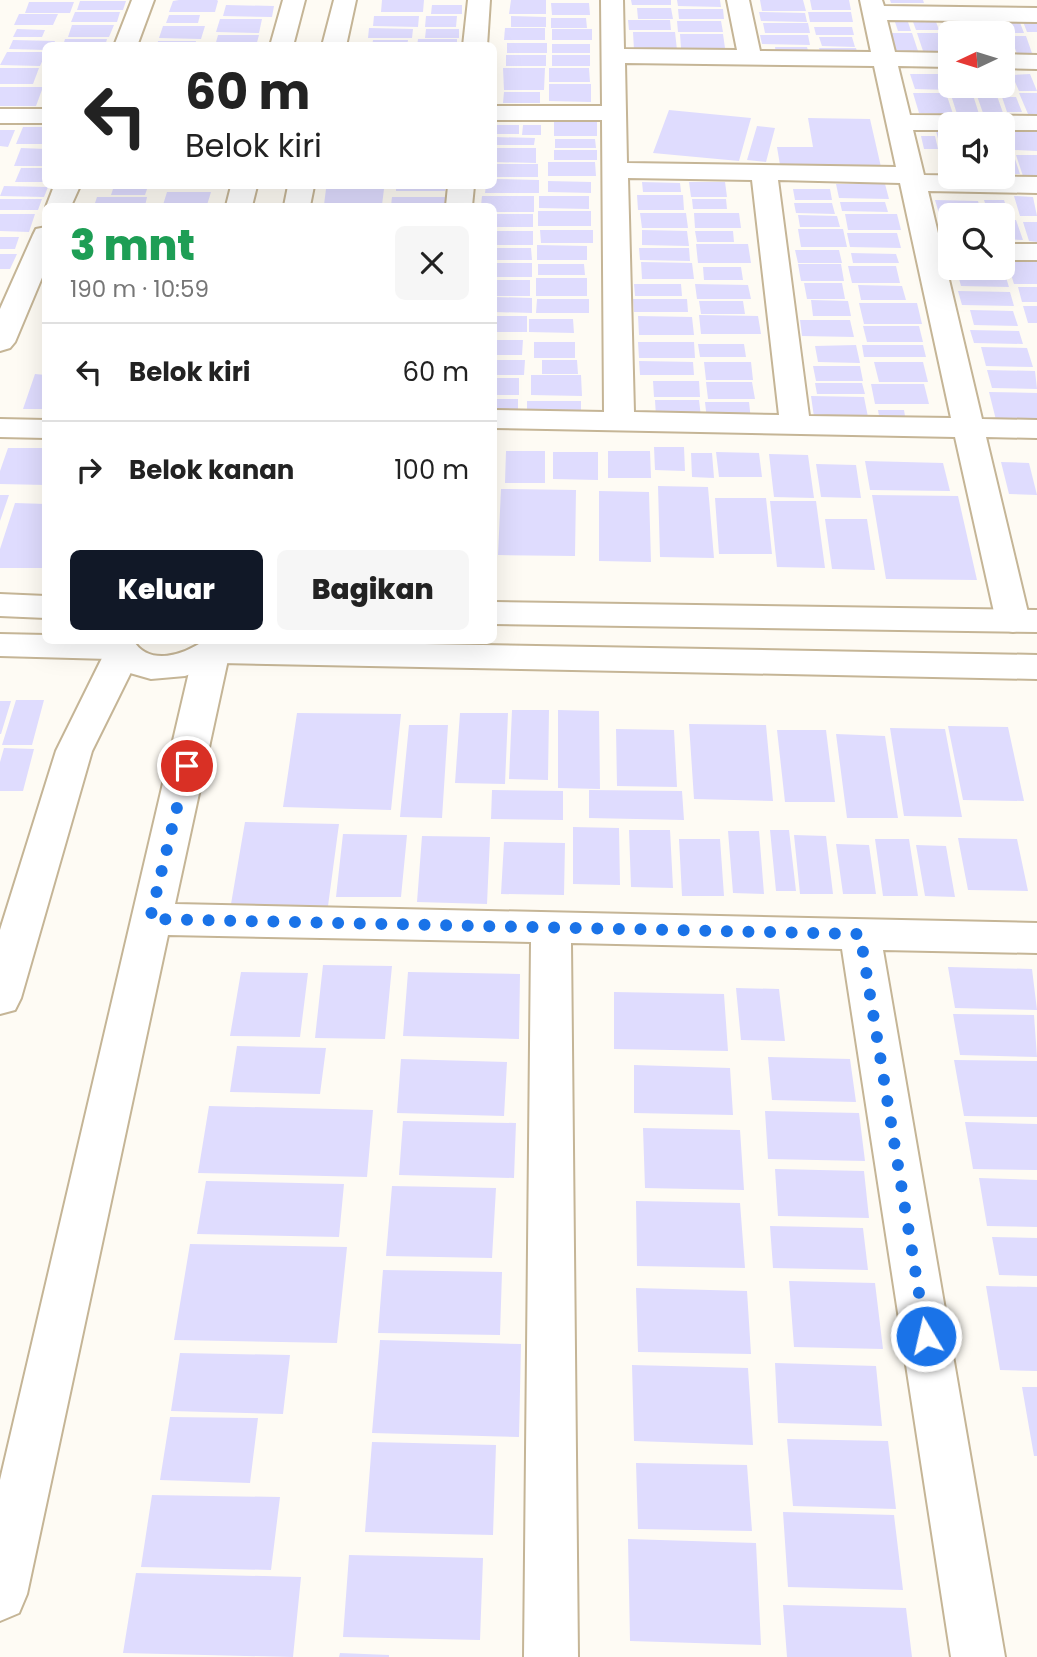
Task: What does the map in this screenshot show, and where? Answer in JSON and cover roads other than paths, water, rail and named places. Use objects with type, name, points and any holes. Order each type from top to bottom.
[{"type":"street","points":[[126,42],[143,0]]},
{"type":"street","points":[[282,42],[294,0]]},
{"type":"street","points":[[335,42],[345,0]]},
{"type":"street","points":[[475,42],[479,0]]},
{"type":"street","points":[[612,0],[619,422]]},
{"type":"street","points":[[738,0],[750,58]]},
{"type":"street","points":[[938,247],[912,179],[872,7],[1037,15]]},
{"type":"street","points":[[613,56],[938,60]]},
{"type":"street","points":[[1015,61],[1037,62]]},
{"type":"street","points":[[497,113],[614,113]]},
{"type":"street","points":[[0,116],[42,116]]},
{"type":"street","points":[[898,122],[1037,123]]},
{"type":"street","points":[[615,170],[1037,184]]},
{"type":"street","points":[[764,173],[795,425]]},
{"type":"street","points":[[0,342],[42,244]]},
{"type":"street","points":[[1015,252],[1037,252]]},
{"type":"street","points":[[497,613],[1025,621],[968,427],[944,280]]},
{"type":"street","points":[[497,419],[1037,429]]},
{"type":"street","points":[[0,428],[42,429]]},
{"type":"street","points":[[0,605],[42,607]]},
{"type":"street","points":[[0,645],[118,647],[132,661],[163,668],[188,665],[218,649],[1037,667]]},
{"type":"street","points":[[0,998],[14,899],[118,647]]},
{"type":"street","points":[[0,1594],[150,919],[218,649]]},
{"type":"street","points":[[150,919],[1037,938]]},
{"type":"street","points":[[551,928],[551,1657]]},
{"type":"street","points":[[860,934],[978,1657]]}]
